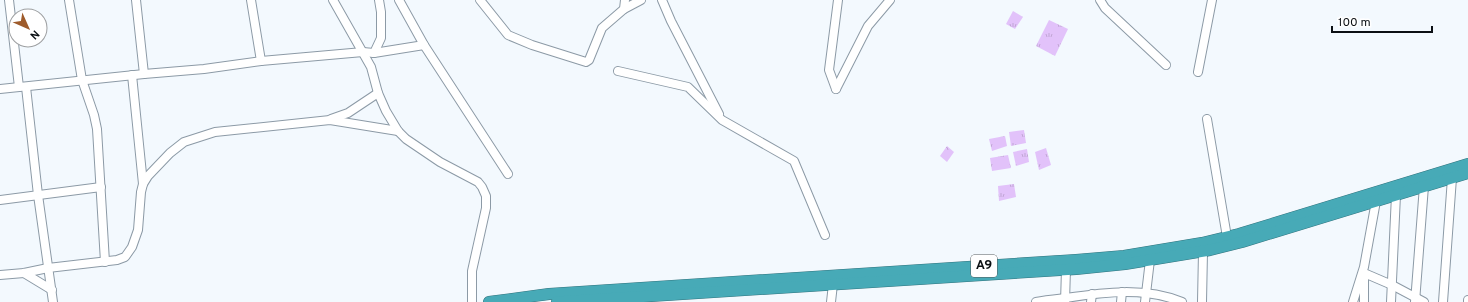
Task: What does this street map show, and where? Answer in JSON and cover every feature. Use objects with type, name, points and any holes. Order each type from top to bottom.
[{"type":"highway","name":"A9","points":[[489,302],[556,294],[1124,256],[1202,243],[1227,237],[1468,164]]},
{"type":"highway","name":"A9","points":[[557,302],[1125,264],[1203,252],[1242,242],[1468,173]]},
{"type":"street","points":[[9,0],[23,87],[53,302]]},
{"type":"street","points":[[69,0],[82,80],[94,115],[101,187],[105,262]]},
{"type":"street","points":[[136,0],[144,74]]},
{"type":"street","points":[[251,0],[261,61]]},
{"type":"street","points":[[332,0],[371,67],[378,94],[398,131],[406,139],[440,162],[478,182],[482,187],[486,196],[486,208],[472,271],[472,302]]},
{"type":"street","points":[[374,52],[381,38],[381,12],[379,0]]},
{"type":"street","points":[[400,0],[424,45],[508,174]]},
{"type":"street","points":[[480,0],[508,35],[532,45],[586,62],[602,28],[624,9],[641,0]]},
{"type":"street","points":[[624,9],[625,0]]},
{"type":"street","points":[[662,0],[671,21],[722,120]]},
{"type":"street","points":[[838,0],[829,70],[836,89],[868,26],[890,0]]},
{"type":"street","points":[[1100,0],[1105,8],[1166,65]]},
{"type":"street","points":[[1198,72],[1212,0]]},
{"type":"street","points":[[0,89],[204,69],[261,61],[374,52],[424,45]]},
{"type":"street","points":[[618,71],[688,87],[722,120],[794,161],[826,235]]},
{"type":"street","points":[[132,75],[143,184]]},
{"type":"street","points":[[330,120],[357,108],[378,94]]},
{"type":"street","points":[[1207,119],[1227,237]]},
{"type":"street","points":[[0,275],[105,262],[117,260],[125,256],[132,247],[138,230],[143,184],[148,176],[170,153],[184,142],[194,138],[215,132],[330,120],[398,131]]},
{"type":"street","points":[[1442,302],[1452,178]]},
{"type":"street","points":[[1415,300],[1424,186]]},
{"type":"street","points":[[0,200],[101,187]]},
{"type":"street","points":[[1391,302],[1396,194]]},
{"type":"street","points":[[1353,302],[1364,270],[1376,201]]},
{"type":"street","points":[[1202,302],[1203,252]]},
{"type":"street","points":[[1145,302],[1150,260]]},
{"type":"street","points":[[1066,269],[1066,300]]},
{"type":"street","points":[[1364,270],[1415,300],[1424,302]]},
{"type":"street","points":[[1364,270],[1364,302]]},
{"type":"street","points":[[24,273],[52,290]]},
{"type":"street","points":[[831,302],[833,284]]},
{"type":"street","points":[[1121,302],[1122,292]]},
{"type":"street","points":[[1036,302],[1092,298],[1122,292],[1145,293],[1178,301]]},
{"type":"green space","points":[[1013,11],[1023,17],[1015,29],[1006,24]]},
{"type":"green space","points":[[1049,20],[1068,29],[1055,56],[1036,46]]},
{"type":"green space","points":[[1024,130],[1026,143],[1011,146],[1009,132]]},
{"type":"green space","points":[[1005,136],[1007,146],[992,151],[989,139]]},
{"type":"green space","points":[[947,146],[954,152],[947,162],[940,156]]},
{"type":"green space","points":[[1046,148],[1051,165],[1039,170],[1035,152]]},
{"type":"green space","points":[[1027,149],[1029,162],[1016,166],[1013,152]]},
{"type":"green space","points":[[1008,155],[1011,168],[992,171],[990,158]]},
{"type":"green space","points":[[1014,184],[1016,197],[999,201],[998,186]]}]
